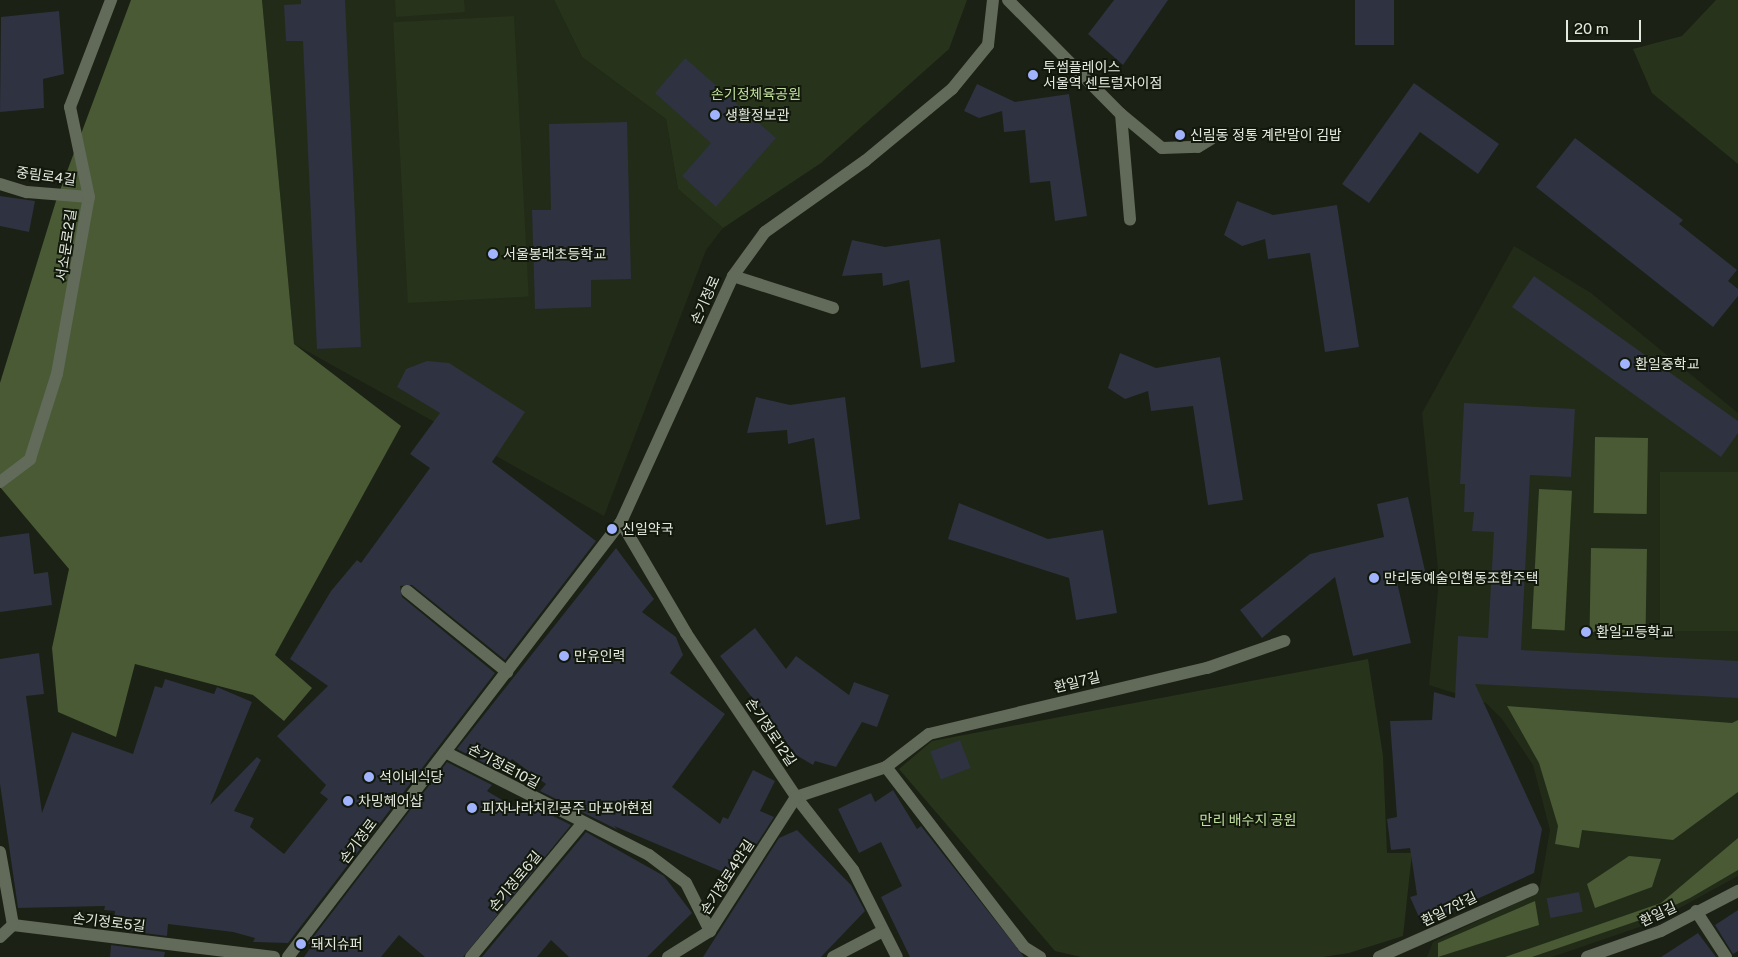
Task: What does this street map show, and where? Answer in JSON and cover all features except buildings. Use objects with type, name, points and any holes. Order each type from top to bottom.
[{"type":"street","name":"서소문로2길","points":[[0,482],[30,459],[58,374],[88,197],[70,107],[111,0]]},
{"type":"street","name":"손기정로","points":[[288,957],[621,522],[733,276],[765,232],[865,161],[952,89],[988,45],[994,0]]},
{"type":"street","points":[[1008,0],[1121,114],[1162,148],[1192,148],[1211,139]]},
{"type":"street","points":[[1121,114],[1130,220]]},
{"type":"street","name":"중림로4길","points":[[0,184],[27,192],[88,197]]},
{"type":"street","points":[[733,276],[832,308]]},
{"type":"street","name":"손기정로12길","points":[[621,522],[686,633],[796,797],[854,870],[897,957]]},
{"type":"street","points":[[407,592],[507,672]]},
{"type":"street","name":"환일7길","points":[[796,797],[886,767],[929,734],[1208,668],[1284,641]]},
{"type":"street","name":"손기정로10길","points":[[445,752],[582,824],[649,855],[686,883],[710,930]]},
{"type":"street","points":[[886,767],[1024,947],[1040,957]]},
{"type":"street","name":"손기정로4안길","points":[[668,957],[710,930],[796,797]]},
{"type":"street","name":"손기정로6길","points":[[471,957],[582,824]]},
{"type":"street","points":[[0,852],[13,925],[0,937]]},
{"type":"street","name":"환일7안길","points":[[1379,957],[1533,889]]},
{"type":"street","name":"환일길","points":[[1587,957],[1661,931],[1738,890]]},
{"type":"street","points":[[1696,912],[1726,957]]},
{"type":"street","name":"손기정로5길","points":[[13,925],[274,957]]},
{"type":"street","points":[[833,957],[883,931]]},
{"type":"shaded area","name":"서울봉래초등학교","points":[[262,0],[554,0],[582,57],[666,119],[678,189],[723,228],[706,250],[604,516],[294,344]]},
{"type":"shaded area","name":"환일고등학교","points":[[1514,246],[1591,293],[1738,413],[1738,876],[1654,922],[1552,957],[1427,957],[1433,942],[1539,892],[1550,830],[1533,765],[1502,719],[1486,703],[1429,685],[1439,579],[1422,413]]},
{"type":"green space","points":[[131,0],[262,0],[294,344],[401,426],[275,655],[312,688],[284,721],[253,695],[135,664],[116,737],[58,712],[52,648],[69,569],[0,487],[0,383],[56,201]]},
{"type":"green space","points":[[395,0],[464,0],[465,12],[396,17]]},
{"type":"green space","name":"손기정체육공원","points":[[554,0],[967,0],[949,49],[821,163],[723,228],[678,189],[666,119],[582,57]]},
{"type":"green space","points":[[1716,0],[1738,0],[1738,164],[1652,93],[1633,49],[1682,36]]},
{"type":"green space","points":[[514,16],[529,297],[408,303],[393,22]]},
{"type":"green space","points":[[1595,437],[1648,438],[1647,514],[1594,513]]},
{"type":"green space","points":[[1660,472],[1738,472],[1738,631],[1660,631]]},
{"type":"green space","points":[[1539,489],[1572,491],[1565,631],[1532,629]]},
{"type":"green space","points":[[1591,548],[1647,549],[1646,633],[1590,632]]},
{"type":"green space","name":"만리 배수지 공원","points":[[1368,659],[1383,756],[1387,853],[1412,853],[1403,936],[1349,953],[1323,957],[1081,957],[1055,951],[899,769],[932,741]]},
{"type":"green space","points":[[1507,706],[1732,723],[1738,720],[1738,792],[1673,840],[1582,830],[1579,848],[1555,844],[1558,826],[1539,763]]},
{"type":"green space","points":[[1738,838],[1738,870],[1690,898],[1652,916],[1532,957],[1505,957],[1661,903]]},
{"type":"green space","points":[[1629,856],[1661,859],[1652,887],[1595,908],[1587,884]]},
{"type":"green space","points":[[1535,901],[1539,925],[1438,957],[1438,943]]},
{"type":"place","name":"투썸플레이스 서울역 센트럴자이점","points":[[1033,75]]},
{"type":"place","name":"생활정보관","points":[[715,115]]},
{"type":"place","name":"신림동 정통 계란말이 김밥","points":[[1180,135]]},
{"type":"place","name":"서울봉래초등학교","points":[[493,254]]},
{"type":"place","name":"환일중학교","points":[[1625,364]]},
{"type":"place","name":"신일약국","points":[[612,529]]},
{"type":"place","name":"만리동예술인협동조합주택","points":[[1374,578]]},
{"type":"place","name":"환일고등학교","points":[[1586,632]]},
{"type":"place","name":"만유인력","points":[[564,656]]},
{"type":"place","name":"석이네식당","points":[[369,777]]},
{"type":"place","name":"차밍헤어샵","points":[[348,801]]},
{"type":"place","name":"피자나라치킨공주 마포아현점","points":[[472,808]]},
{"type":"place","name":"돼지슈퍼","points":[[301,944]]}]
